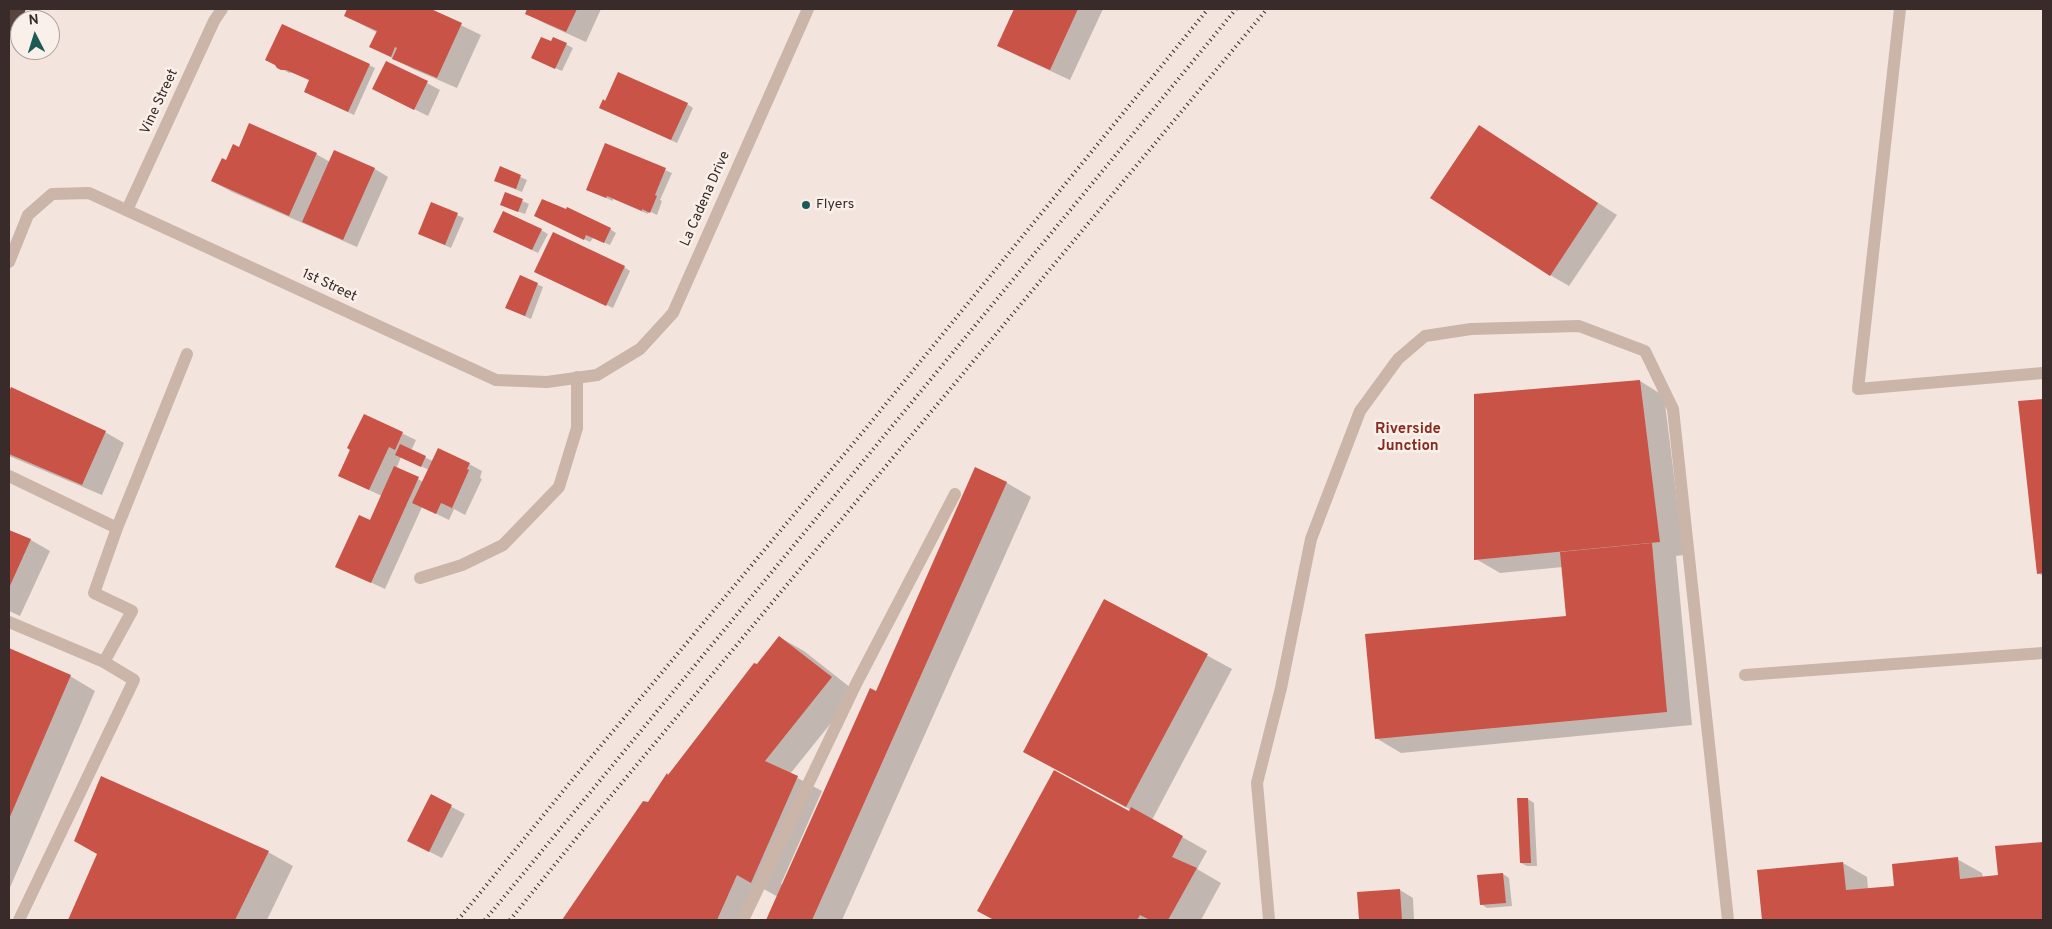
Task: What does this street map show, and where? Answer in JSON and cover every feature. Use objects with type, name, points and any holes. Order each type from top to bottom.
[{"type":"highway","points":[[9,29],[18,9]]},
{"type":"street","name":"Vine Street","points":[[127,210],[214,21],[222,9]]},
{"type":"street","name":"La Cadena Drive","points":[[597,375],[640,349],[672,312],[808,9]]},
{"type":"street","points":[[1900,9],[1858,389],[2043,374]]},
{"type":"street","name":"1st Street","points":[[9,262],[28,215],[52,194],[89,194],[496,380],[547,382],[597,375]]},
{"type":"street","points":[[1269,920],[1257,783],[1282,688],[1311,539],[1360,411],[1398,360],[1425,336],[1471,329],[1579,326],[1645,350],[1673,409],[1728,920]]},
{"type":"street","points":[[104,662],[132,611],[94,593],[117,528],[187,354]]},
{"type":"street","points":[[420,578],[462,565],[503,545],[559,487],[576,428],[576,378]]},
{"type":"street","points":[[9,476],[117,528]]},
{"type":"street","points":[[743,920],[856,684],[955,494]]},
{"type":"street","points":[[9,622],[104,662],[134,680],[18,920]]},
{"type":"street","points":[[1746,675],[2043,653]]},
{"type":"building","points":[[347,9],[431,9],[462,23],[437,78],[392,59],[397,48],[395,47],[391,57],[369,47],[377,31],[344,16]]},
{"type":"building","points":[[527,9],[577,9],[566,32],[525,14]]},
{"type":"building","points":[[1014,9],[1078,9],[1050,70],[997,46]]},
{"type":"building","points":[[282,24],[370,64],[348,112],[304,92],[309,80],[286,70],[281,70],[265,60]]},
{"type":"building","points":[[541,37],[551,41],[553,37],[567,43],[555,69],[531,58]]},
{"type":"building","points":[[386,61],[428,81],[414,110],[372,89]]},
{"type":"building","points":[[618,72],[688,103],[671,140],[599,108],[603,99],[605,101]]},
{"type":"building","points":[[249,123],[317,153],[289,216],[211,181],[222,158],[226,160],[233,144],[239,147]]},
{"type":"building","points":[[1479,125],[1598,203],[1550,276],[1430,198]]},
{"type":"building","points":[[605,143],[666,168],[650,213],[586,190]]},
{"type":"building","points":[[334,150],[375,168],[343,240],[302,222]]},
{"type":"building","points":[[500,166],[521,175],[516,189],[494,181]]},
{"type":"building","points":[[505,192],[523,199],[518,212],[500,205]]},
{"type":"building","points":[[542,199],[566,209],[567,207],[611,228],[604,243],[586,235],[584,240],[534,216]]},
{"type":"building","points":[[431,202],[458,213],[445,245],[418,234]]},
{"type":"building","points":[[503,211],[542,229],[532,250],[493,232]]},
{"type":"building","points":[[553,232],[625,266],[606,306],[534,272]]},
{"type":"building","points":[[520,275],[538,283],[525,316],[505,308]]},
{"type":"building","points":[[1640,380],[1660,542],[1474,560],[1474,394]]},
{"type":"building","points":[[11,387],[106,431],[82,485],[9,454],[9,392]]},
{"type":"building","points":[[2043,399],[2043,573],[2037,574],[2018,401]]},
{"type":"building","points":[[364,414],[403,432],[395,450],[389,447],[369,490],[338,476],[350,450],[347,448]]},
{"type":"building","points":[[400,444],[426,456],[421,467],[395,455]]},
{"type":"building","points":[[438,448],[470,463],[467,469],[469,470],[452,508],[441,503],[436,514],[412,503]]},
{"type":"building","points":[[394,466],[419,477],[371,583],[335,567],[359,515],[370,520]]},
{"type":"building","points":[[975,467],[1007,482],[812,920],[766,920],[870,688],[876,691]]},
{"type":"building","points":[[9,530],[31,539],[9,588]]},
{"type":"building","points":[[1652,543],[1667,712],[1375,739],[1365,634],[1566,616],[1560,552]]},
{"type":"building","points":[[1104,599],[1208,654],[1126,807],[1023,752]]},
{"type":"building","points":[[779,636],[832,677],[765,761],[798,776],[751,883],[737,875],[717,920],[562,920],[643,801],[648,802],[667,773],[668,775],[754,663],[757,664]]},
{"type":"building","points":[[9,648],[71,675],[9,819]]},
{"type":"building","points":[[1054,770],[1129,811],[1131,807],[1183,836],[1172,857],[1197,868],[1168,920],[1150,920],[1140,915],[1137,920],[994,920],[977,911]]},
{"type":"building","points":[[101,776],[269,851],[235,920],[68,920],[97,854],[74,841]]},
{"type":"building","points":[[431,794],[452,805],[429,852],[407,841]]},
{"type":"building","points":[[1517,798],[1528,798],[1531,863],[1520,863]]},
{"type":"building","points":[[2043,842],[2043,920],[1762,920],[1757,870],[1843,862],[1846,890],[1894,886],[1892,864],[1958,857],[1960,879],[1998,875],[1995,846]]},
{"type":"building","points":[[1503,873],[1506,903],[1480,905],[1477,875]]},
{"type":"building","points":[[1400,889],[1402,920],[1359,920],[1357,892]]},
{"type":"railway","points":[[458,920],[568,785],[867,427],[1208,9]]},
{"type":"railway","points":[[485,920],[1236,9]]},
{"type":"railway","points":[[510,920],[595,815],[1267,9]]},
{"type":"place","name":"Flyers","points":[[806,205]]},
{"type":"district","name":"Riverside Junction","points":[[1408,438]]}]
